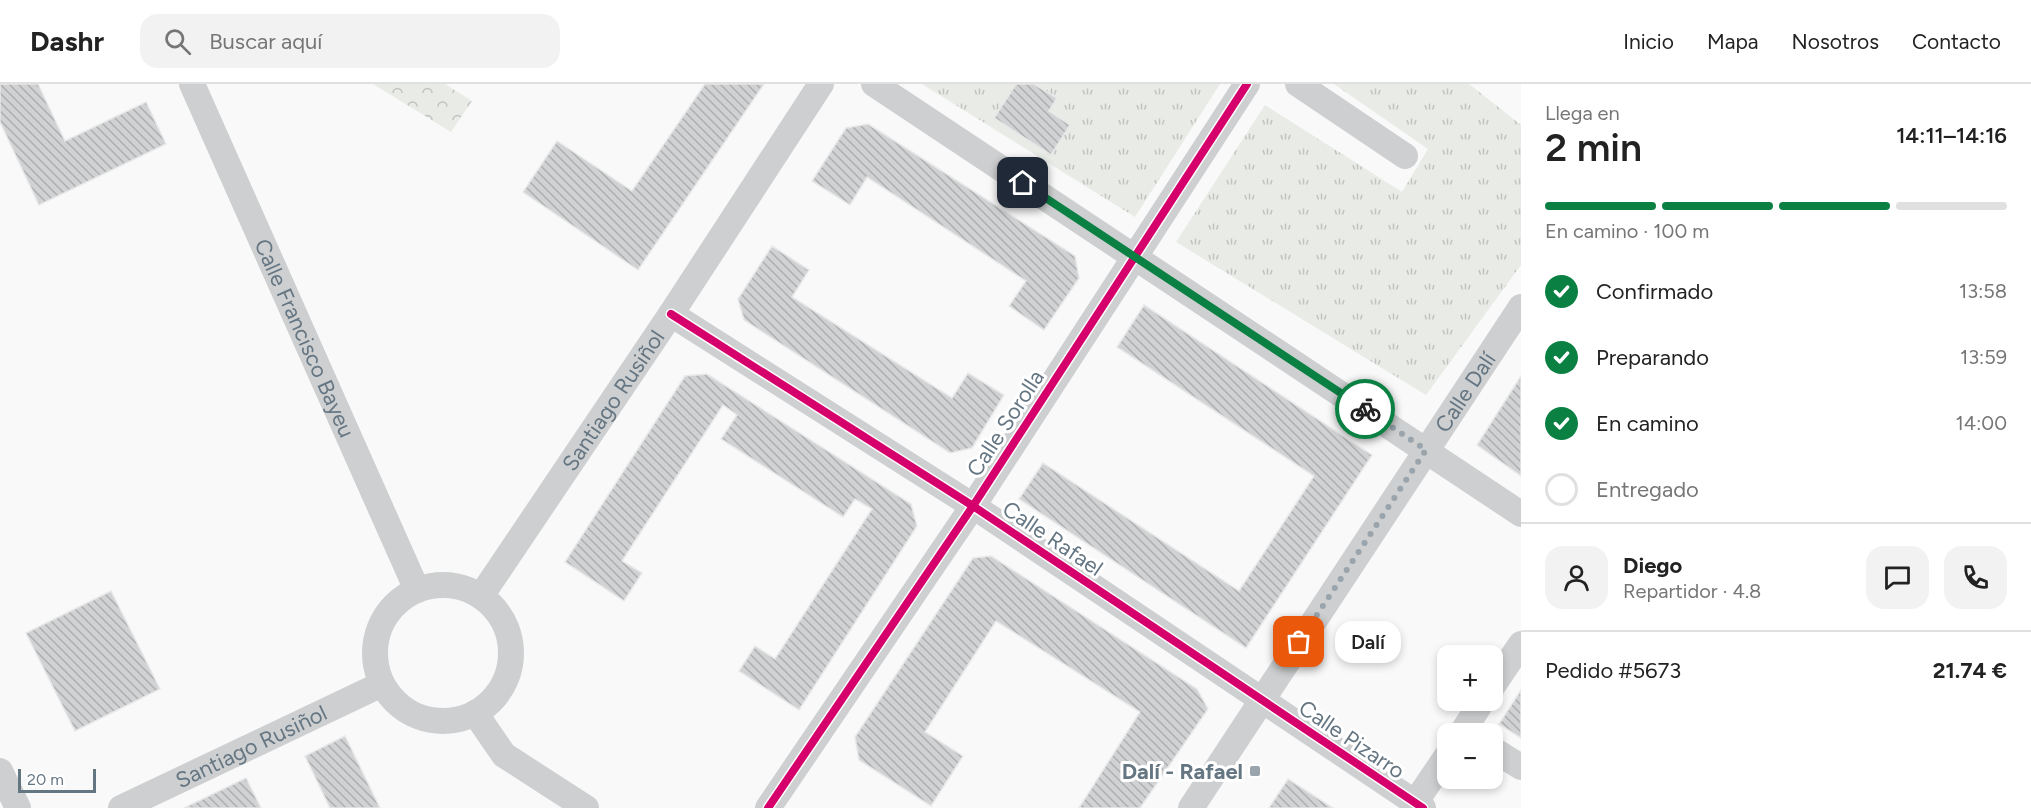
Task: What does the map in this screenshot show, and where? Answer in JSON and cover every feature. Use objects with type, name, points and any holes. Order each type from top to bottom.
[{"type":"street","name":"Calle Francisco Bayeu","points":[[192,84],[417,590]]},
{"type":"street","name":"Santiago Rusiñol","points":[[481,596],[671,314],[821,84]]},
{"type":"street","points":[[874,84],[1521,514]]},
{"type":"street","name":"Calle Sorolla","points":[[768,808],[973,506],[1247,84]]},
{"type":"street","points":[[1299,84],[1405,156]]},
{"type":"street","name":"Calle Dalí","points":[[1191,808],[1521,307]]},
{"type":"street","name":"Calle Rafael","points":[[671,314],[973,506],[1262,699]]},
{"type":"street","points":[[439,585],[461,587],[481,596],[497,611],[508,631],[512,653],[508,675],[498,695],[476,713],[462,720],[439,722],[417,717],[398,705],[382,684],[375,665],[375,642],[383,620],[397,602],[417,590],[439,585]]},
{"type":"street","points":[[1503,671],[1521,644]]},
{"type":"street","name":"Santiago Rusiñol","points":[[121,808],[382,684]]},
{"type":"street","name":"Calle Pizarro","points":[[1262,699],[1419,806]]},
{"type":"street","points":[[476,713],[504,755],[585,808]]},
{"type":"street","points":[[1503,756],[1521,767]]},
{"type":"street","points":[[0,771],[18,808]]},
{"type":"street","points":[[1419,806],[1437,774]]},
{"type":"green space","points":[[373,84],[445,84],[472,101],[451,132]]},
{"type":"green space","points":[[922,84],[1220,84],[1135,217]]},
{"type":"green space","points":[[1334,84],[1469,84],[1521,125],[1521,265],[1426,395],[1176,242],[1265,105],[1402,192],[1428,149]]},
{"type":"building","points":[[0,84],[38,84],[65,141],[146,102],[166,144],[39,205],[0,122]]},
{"type":"building","points":[[705,84],[764,84],[638,270],[523,192],[557,141],[632,191]]},
{"type":"building","points":[[1016,84],[1034,84],[1057,98],[1049,111],[1070,125],[1051,155],[994,118]]},
{"type":"building","points":[[868,124],[1075,256],[1079,278],[1044,330],[1009,306],[1026,281],[867,177],[850,205],[812,181],[846,128]]},
{"type":"building","points":[[772,246],[809,270],[792,297],[952,398],[968,373],[1004,395],[972,448],[950,453],[744,320],[738,299]]},
{"type":"building","points":[[1144,305],[1372,455],[1246,648],[1019,499],[1043,463],[1239,591],[1314,476],[1117,347]]},
{"type":"building","points":[[707,374],[911,504],[917,526],[799,710],[739,671],[755,646],[775,659],[872,509],[855,499],[843,517],[721,439],[737,415],[723,405],[622,561],[642,573],[624,601],[565,562],[685,376]]},
{"type":"building","points":[[1521,376],[1521,476],[1477,445]]},
{"type":"building","points":[[991,556],[1197,689],[1208,709],[1140,808],[1079,808],[1140,712],[996,621],[925,732],[963,756],[931,806],[859,760],[855,737],[973,558]]},
{"type":"building","points":[[111,591],[160,689],[75,731],[26,633]]},
{"type":"building","points":[[1521,690],[1521,738],[1503,727],[1503,723],[1500,723]]},
{"type":"building","points":[[345,736],[380,808],[330,808],[305,756]]},
{"type":"building","points":[[246,778],[261,808],[184,808]]},
{"type":"building","points":[[1288,779],[1333,808],[1269,808]]},
{"type":"cycle path","points":[[768,808],[973,506],[1247,84]]},
{"type":"cycle path","points":[[671,314],[973,506],[1423,808]]},
{"type":"way so far","points":[[1299,642],[1426,450],[1365,409]]},
{"type":"place","name":"Dalí","points":[[1299,642]]},
{"type":"place","name":"Dalí - Rafael","points":[[1255,771]]},
{"type":"route","points":[[1023,183],[1365,409]]}]
